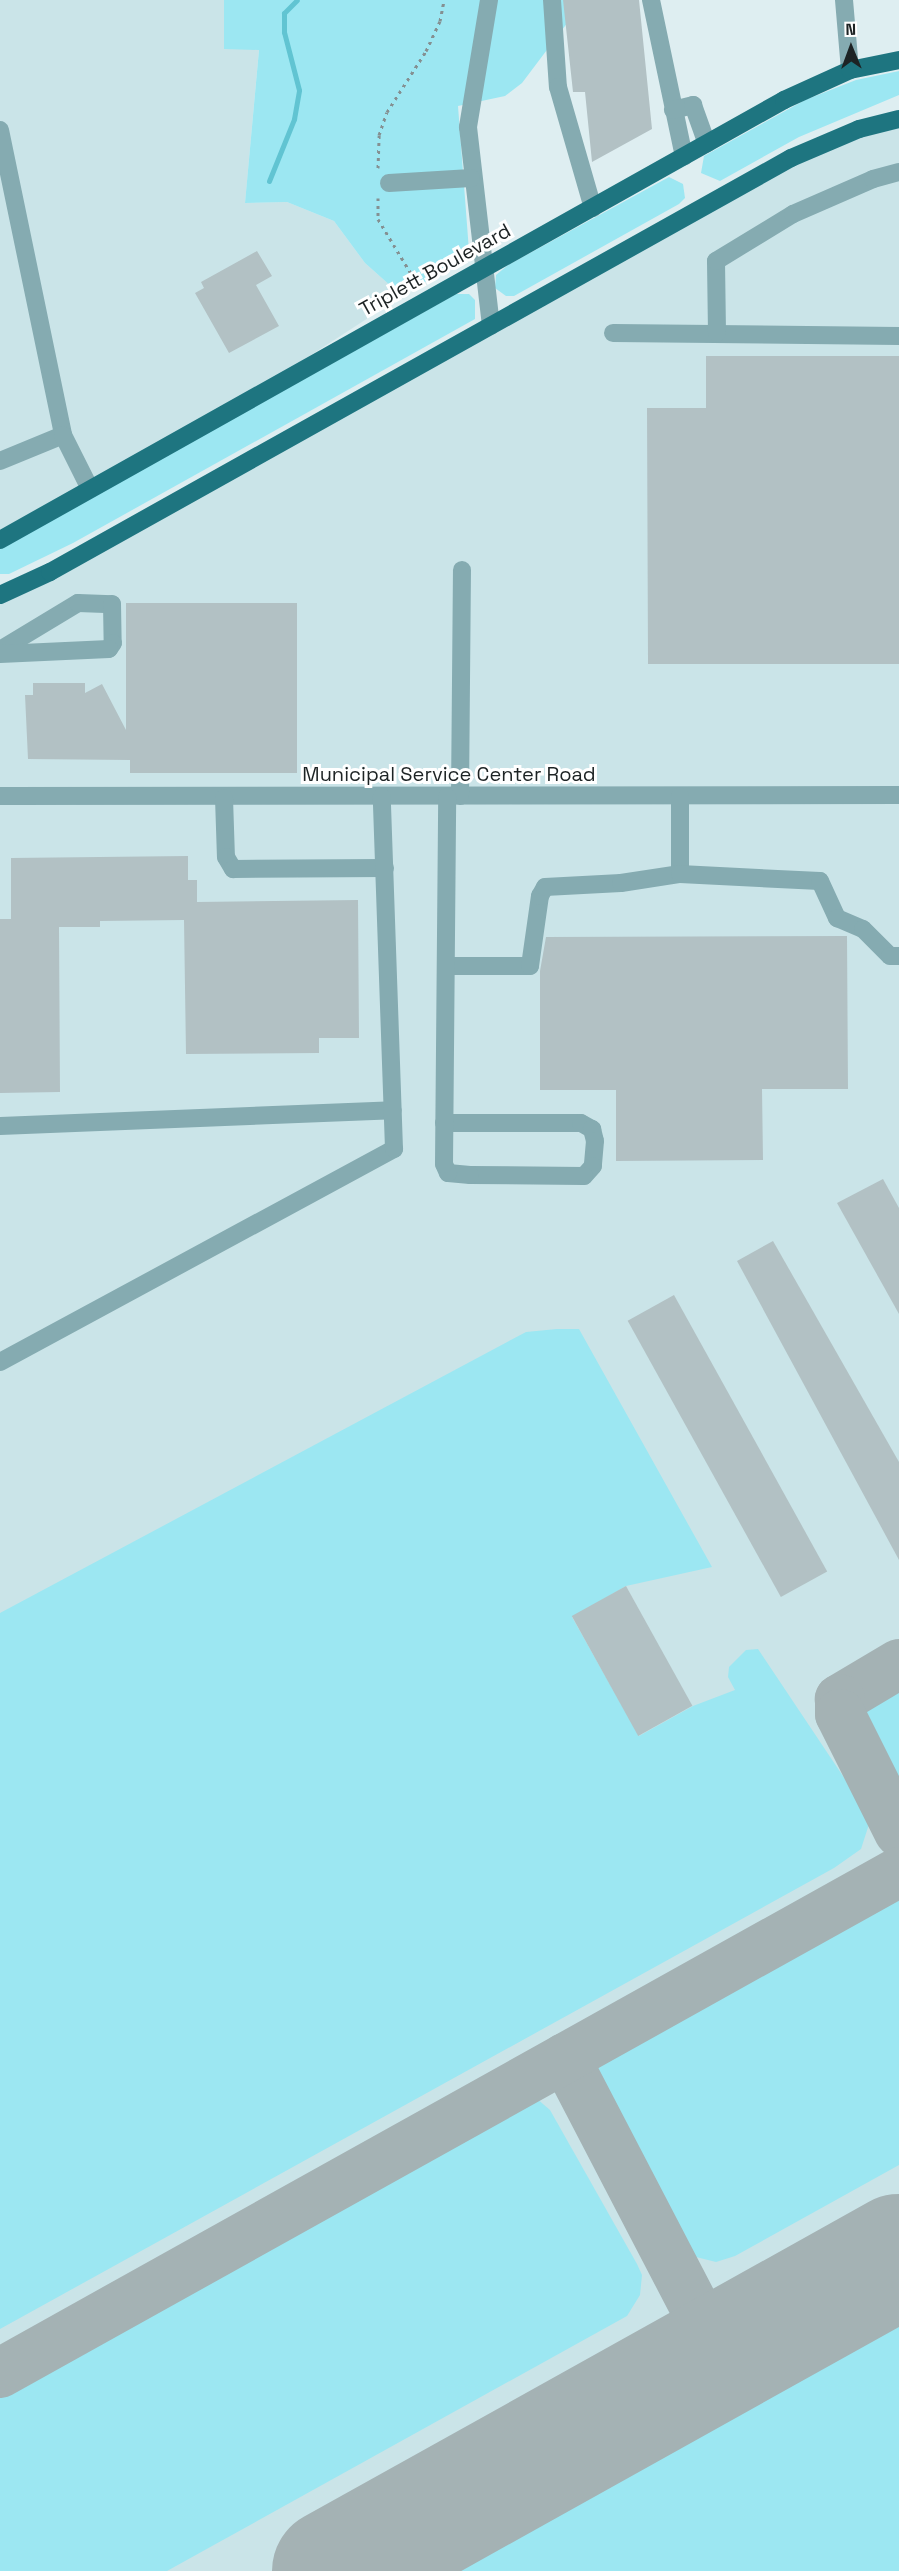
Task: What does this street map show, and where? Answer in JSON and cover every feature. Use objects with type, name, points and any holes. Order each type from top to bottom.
[{"type":"main road","name":"Triplett Boulevard","points":[[0,540],[483,271],[784,100],[850,70],[899,60]]},
{"type":"main road","points":[[0,595],[50,572],[791,158],[859,129],[899,118]]},
{"type":"street","points":[[489,0],[470,105],[471,178],[491,326]]},
{"type":"street","points":[[552,0],[558,87],[593,208]]},
{"type":"street","points":[[651,0],[684,157]]},
{"type":"street","points":[[844,0],[850,70]]},
{"type":"street","points":[[673,110],[693,105],[707,144]]},
{"type":"street","points":[[0,129],[63,435],[90,489]]},
{"type":"street","points":[[717,333],[717,261],[793,214],[873,179],[899,172]]},
{"type":"street","points":[[382,181],[471,178]]},
{"type":"street","points":[[613,333],[899,336]]},
{"type":"street","points":[[0,461],[63,435]]},
{"type":"street","points":[[444,1123],[581,1123],[592,1129],[595,1141],[593,1166],[584,1176],[448,1173],[444,1164],[444,1123],[446,966],[462,570]]},
{"type":"street","points":[[78,603],[112,604],[113,643],[109,649],[0,652],[78,603]]},
{"type":"street","name":"Municipal Service Center Road","points":[[0,796],[224,798],[899,795]]},
{"type":"street","points":[[680,796],[680,874]]},
{"type":"street","points":[[0,1362],[394,1149],[382,797]]},
{"type":"street","points":[[224,798],[226,857],[233,869],[385,868]]},
{"type":"street","points":[[446,966],[530,966],[540,896],[545,886],[621,883],[680,874],[820,881],[837,918],[862,929],[890,956],[899,956]]},
{"type":"street","points":[[0,1126],[393,1110]]},
{"type":"path","points":[[428,301],[378,219],[382,181],[379,135],[387,112],[426,51],[440,21],[444,0]]},
{"type":"shaded area","points":[[0,0],[224,0],[224,49],[259,49],[245,203],[287,202],[334,221],[365,263],[402,296],[197,429],[0,540]]},
{"type":"shaded area","points":[[224,0],[565,0],[568,22],[522,83],[505,96],[458,106],[469,251],[461,260],[402,296],[365,263],[334,221],[287,202],[245,203],[259,50],[224,49]]},
{"type":"shaded area","points":[[899,71],[899,95],[799,137],[720,181],[701,173],[704,156],[805,100],[856,80]]},
{"type":"shaded area","points":[[899,119],[899,2571],[0,2571],[0,595],[762,175]]},
{"type":"shaded area","points":[[669,177],[683,184],[685,198],[679,204],[514,296],[506,296],[495,288],[496,275],[508,265]]},
{"type":"shaded area","points":[[456,294],[469,294],[475,300],[475,319],[73,543],[9,574],[0,574],[0,549]]},
{"type":"shaded area","points":[[579,1329],[712,1567],[626,1586],[572,1617],[639,1736],[693,1706],[735,1690],[728,1677],[729,1667],[746,1650],[758,1649],[871,1818],[861,1849],[834,1868],[0,2329],[0,1613],[526,1332]]},
{"type":"shaded area","points":[[899,1674],[899,1797],[856,1727],[861,1702]]},
{"type":"shaded area","points":[[899,1878],[899,2165],[735,2256],[716,2262],[692,2256],[676,2238],[597,2094],[591,2078],[594,2058],[612,2038]]},
{"type":"shaded area","points":[[523,2095],[536,2098],[550,2110],[637,2264],[642,2275],[640,2295],[627,2316],[167,2571],[0,2571],[0,2376],[500,2099]]},
{"type":"shaded area","points":[[899,2314],[899,2571],[438,2571]]},
{"type":"building","points":[[563,0],[639,0],[652,129],[592,162],[585,92],[573,92]]},
{"type":"building","points":[[257,251],[272,276],[256,285],[279,326],[229,353],[195,293],[204,288],[201,282]]},
{"type":"building","points":[[706,356],[899,356],[899,664],[648,664],[647,408],[706,408]]},
{"type":"building","points":[[126,603],[297,603],[297,773],[130,773],[130,760],[28,759],[25,695],[33,695],[33,683],[85,683],[85,693],[102,684],[126,730]]},
{"type":"building","points":[[188,856],[188,880],[197,880],[197,902],[358,900],[359,1038],[319,1038],[319,1053],[186,1054],[184,920],[100,921],[100,927],[59,927],[60,1092],[0,1093],[0,919],[11,919],[11,858]]},
{"type":"building","points":[[847,936],[848,1089],[762,1089],[763,1160],[616,1161],[616,1090],[540,1090],[540,971],[546,937]]},
{"type":"building","points":[[883,1179],[899,1208],[899,1314],[837,1203]]},
{"type":"building","points":[[773,1241],[899,1462],[899,1560],[737,1261]]},
{"type":"building","points":[[674,1295],[827,1571],[781,1597],[628,1321]]},
{"type":"building","points":[[626,1586],[692,1706],[638,1736],[572,1616]]},
{"type":"waterway","points":[[269,181],[294,119],[299,90],[284,32],[284,13],[297,0]]},
{"type":"taxiway","points":[[899,1664],[840,1699],[840,1714],[899,1832]]},
{"type":"taxiway","points":[[0,2373],[899,1872]]},
{"type":"taxiway","points":[[565,2058],[720,2356]]},
{"type":"runway","points":[[334,2571],[899,2256]]}]
